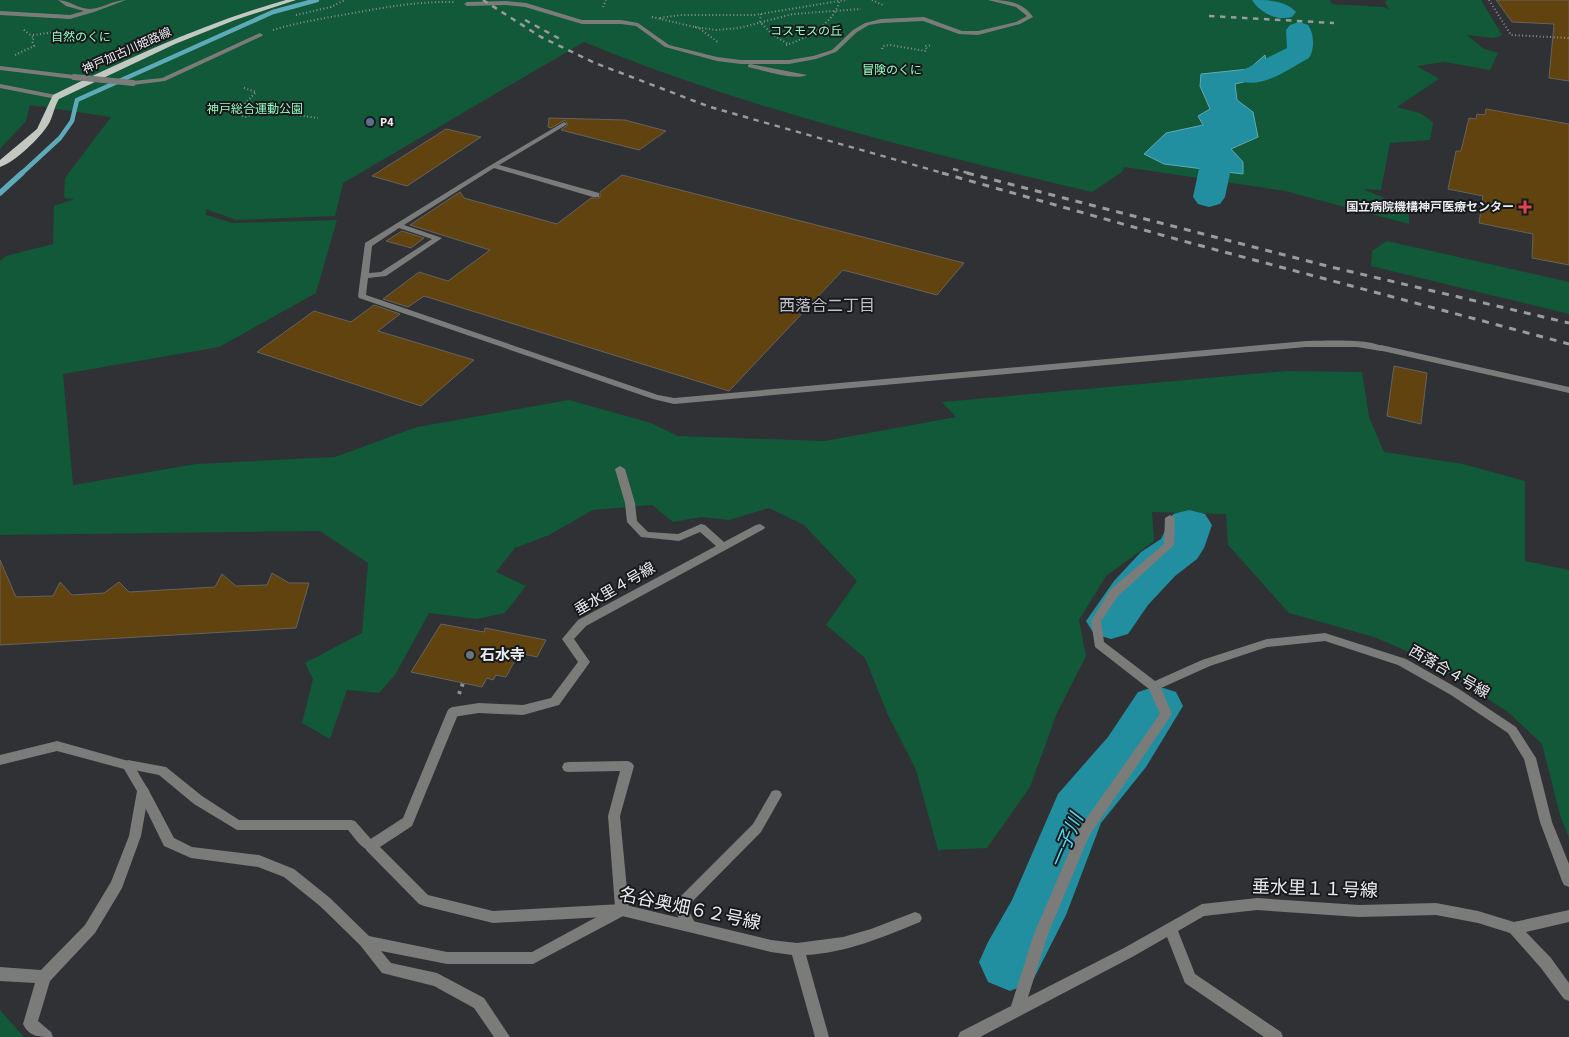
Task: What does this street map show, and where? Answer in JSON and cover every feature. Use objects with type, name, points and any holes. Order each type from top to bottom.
[{"type":"main road","name":"神戸加古川姫路線","points":[[56,96],[218,24],[293,0]]},
{"type":"main road","points":[[0,164],[28,143],[44,124],[51,103],[56,96]]},
{"type":"street","points":[[61,0],[68,5],[93,11]]},
{"type":"street","points":[[0,13],[70,17],[123,0]]},
{"type":"street","points":[[728,61],[780,62],[814,58],[834,51],[855,31],[867,24],[881,21],[924,19],[961,32],[978,33],[1018,23],[1030,16],[1018,4],[991,0]]},
{"type":"street","points":[[467,4],[506,3],[526,5],[582,22],[638,24],[667,46],[780,73],[804,75]]},
{"type":"street","points":[[0,68],[133,83],[163,80],[260,35]]},
{"type":"street","points":[[0,86],[56,96]]},
{"type":"street","points":[[564,124],[493,166],[368,245],[362,296],[656,397],[674,401],[1306,344],[1358,344],[1381,348],[1569,390]]},
{"type":"street","points":[[493,166],[596,195]]},
{"type":"street","points":[[364,276],[383,274],[438,238],[399,226]]},
{"type":"street","points":[[620,468],[630,503],[632,522],[645,535],[679,538],[701,527],[724,547]]},
{"type":"street","points":[[1016,1009],[1041,934],[1084,832],[1166,714],[1154,686],[1099,644],[1096,621],[1114,593],[1169,545],[1170,518]]},
{"type":"street","name":"垂水里４号線","points":[[370,846],[408,822],[453,712],[479,708],[523,710],[555,702],[584,662],[568,639],[582,623],[760,528]]},
{"type":"street","name":"西落合４号線","points":[[1154,686],[1206,663],[1268,643],[1325,637],[1402,662],[1456,692],[1512,730],[1530,758],[1546,822],[1569,881]]},
{"type":"street","name":"名谷奥畑６２号線","points":[[0,760],[57,746],[128,765],[162,771],[198,800],[237,824],[351,825],[424,900],[493,918],[622,910],[771,946],[797,949],[820,949],[857,940],[915,918]]},
{"type":"street","points":[[128,765],[169,842],[191,852],[259,861],[289,873],[325,902],[364,941],[387,968],[437,980],[479,1003],[503,1037]]},
{"type":"street","points":[[364,941],[447,958],[533,958],[622,910],[614,816],[628,766],[568,767]]},
{"type":"street","points":[[46,1037],[30,1024],[44,977],[90,929],[117,884],[135,836],[143,791]]},
{"type":"street","points":[[689,925],[680,906],[757,828],[776,795]]},
{"type":"street","name":"垂水里１１号線","points":[[965,1037],[1129,952],[1202,910],[1257,904],[1359,911],[1436,909],[1478,917],[1514,928]]},
{"type":"street","points":[[1514,928],[1569,916]]},
{"type":"street","points":[[1170,928],[1190,978],[1276,1037]]},
{"type":"street","points":[[1514,928],[1546,963],[1569,994]]},
{"type":"street","points":[[797,949],[822,1037]]},
{"type":"street","points":[[0,974],[44,977]]},
{"type":"path","points":[[294,16],[331,7],[345,0]]},
{"type":"path","points":[[603,7],[606,0]]},
{"type":"path","points":[[660,18],[690,15],[730,16],[760,14],[844,0]]},
{"type":"path","points":[[1489,0],[1511,35],[1569,38]]},
{"type":"path","points":[[270,31],[298,23],[420,2],[449,1],[467,4]]},
{"type":"path","points":[[784,46],[804,41],[836,11],[839,1]]},
{"type":"path","points":[[878,8],[884,6]]},
{"type":"path","points":[[646,16],[694,27],[728,29],[761,24],[793,14],[863,9]]},
{"type":"path","points":[[760,14],[761,24],[773,35],[791,45]]},
{"type":"path","points":[[294,20],[298,23]]},
{"type":"path","points":[[694,27],[726,48],[729,53],[728,61]]},
{"type":"path","points":[[12,60],[18,57],[15,55],[18,52],[34,46],[32,41],[33,35],[27,32]]},
{"type":"path","points":[[882,49],[883,46],[890,45],[925,51],[927,49],[925,46],[932,45]]},
{"type":"path","points":[[244,88],[256,92],[239,110],[239,116],[245,117],[267,111],[318,118]]},
{"type":"green space","points":[[0,0],[1330,0],[1332,4],[1384,7],[1389,10],[1385,2],[1387,0],[1481,0],[1502,35],[1494,38],[1467,35],[1484,49],[1498,53],[1490,70],[1445,62],[1417,66],[1439,79],[1397,107],[1420,113],[1433,122],[1430,140],[1390,143],[1381,190],[1363,189],[1409,209],[1409,224],[1285,191],[1124,167],[1122,172],[1092,192],[963,161],[835,127],[708,88],[584,42],[343,183],[335,216],[236,220],[206,209],[206,215],[233,223],[337,220],[316,293],[219,347],[63,374],[73,485],[196,464],[335,457],[417,427],[569,400],[651,423],[678,436],[825,441],[956,417],[942,402],[1286,371],[1362,372],[1369,417],[1384,452],[1463,464],[1525,481],[1525,561],[1569,570],[1569,838],[1560,815],[1542,744],[1508,712],[1428,660],[1374,637],[1289,613],[1228,545],[1226,514],[1152,512],[1154,541],[1106,576],[1079,620],[1086,656],[1057,713],[1030,787],[987,848],[938,850],[916,770],[887,713],[865,658],[826,625],[857,581],[804,525],[769,508],[729,520],[701,517],[673,522],[652,505],[593,510],[549,535],[515,548],[496,572],[526,586],[505,613],[477,619],[429,613],[395,675],[379,693],[347,690],[330,739],[302,723],[313,679],[305,663],[362,633],[368,563],[320,531],[0,535],[0,261],[6,256],[53,244],[54,206],[74,199],[64,198],[65,178],[111,117],[30,105],[26,121],[0,149]],"holes":[[[1265,55],[1252,80],[1235,84],[1237,100],[1253,112],[1258,137],[1231,149],[1243,162],[1189,129],[1203,125],[1210,109],[1201,75],[1249,69]]]},
{"type":"green space","points":[[1387,241],[1569,282],[1569,314],[1371,266],[1372,251]]},
{"type":"green space","points":[[0,1010],[22,1035],[25,1037],[0,1037]]},
{"type":"water","points":[[1265,55],[1268,72],[1252,80],[1235,84],[1237,100],[1253,112],[1258,137],[1231,149],[1243,162],[1243,174],[1164,164],[1144,154],[1166,133],[1203,125],[1198,116],[1210,109],[1200,86],[1201,74],[1249,69]]},
{"type":"building","points":[[1496,0],[1569,0],[1569,81],[1549,78],[1554,24],[1512,22]]},
{"type":"building","name":"国立病院機構神戸医療センター","points":[[1486,109],[1569,124],[1569,265],[1532,258],[1533,234],[1479,223],[1483,196],[1448,189],[1456,151],[1461,151],[1469,118],[1476,119],[1477,114],[1485,115]]},
{"type":"building","points":[[549,118],[625,120],[666,131],[639,150],[561,130],[568,125],[565,120],[551,128],[548,127]]},
{"type":"building","points":[[446,129],[481,137],[407,186],[372,176]]},
{"type":"building","points":[[622,175],[964,263],[937,295],[843,270],[729,391],[424,296],[408,307],[383,299],[419,272],[448,281],[490,250],[410,225],[460,192],[464,198],[557,224],[591,198],[600,198],[600,192]]},
{"type":"building","points":[[402,231],[424,238],[411,248],[386,241]]},
{"type":"building","points":[[374,305],[400,314],[378,331],[474,360],[421,406],[257,352],[314,311],[351,322]]},
{"type":"building","points":[[1394,366],[1427,373],[1421,424],[1387,416]]},
{"type":"building","points":[[0,560],[16,597],[53,596],[60,582],[72,595],[104,593],[119,582],[129,592],[215,587],[222,574],[236,586],[267,585],[272,573],[289,583],[309,583],[296,628],[0,645]]},
{"type":"building","name":"石水寺","points":[[441,624],[484,632],[485,628],[546,640],[537,657],[519,653],[506,677],[496,675],[493,680],[487,678],[482,687],[411,672]]},
{"type":"waterway","points":[[21,174],[60,138],[72,121],[77,100],[273,12],[317,0]]},
{"type":"waterway","name":"一子川","points":[[1264,0],[1283,12]]},
{"type":"waterway","name":"一子川","points":[[1253,76],[1300,52],[1299,30]]},
{"type":"waterway","name":"一子川","points":[[1209,197],[1216,164]]},
{"type":"waterway","points":[[0,193],[22,173]]},
{"type":"waterway","name":"一子川","points":[[1111,621],[1131,593],[1158,564],[1181,548],[1189,525]]},
{"type":"waterway","name":"一子川","points":[[1010,962],[1036,915],[1078,811],[1127,752],[1157,706]]},
{"type":"railway","points":[[483,0],[541,37],[595,63],[710,107],[946,174]]},
{"type":"railway","points":[[1209,16],[1334,23]]},
{"type":"railway","points":[[525,20],[560,39]]},
{"type":"railway","points":[[953,169],[972,174]]},
{"type":"railway","points":[[942,173],[1183,241],[1569,344]]},
{"type":"railway","points":[[967,173],[1331,267],[1569,323]]},
{"type":"place","name":"P4","points":[[370,122]]},
{"type":"place","name":"国立病院機構神戸医療センター","points":[[1525,207]]},
{"type":"place","name":"石水寺","points":[[470,655]]},
{"type":"district","name":"西落合二丁目","points":[[827,306]]},
{"type":"park label","name":"コスモスの丘","points":[[806,31]]},
{"type":"park label","name":"自然のくに","points":[[81,37]]},
{"type":"park label","name":"冒険のくに","points":[[892,70]]},
{"type":"park label","name":"神戸総合運動公園","points":[[255,109]]}]
